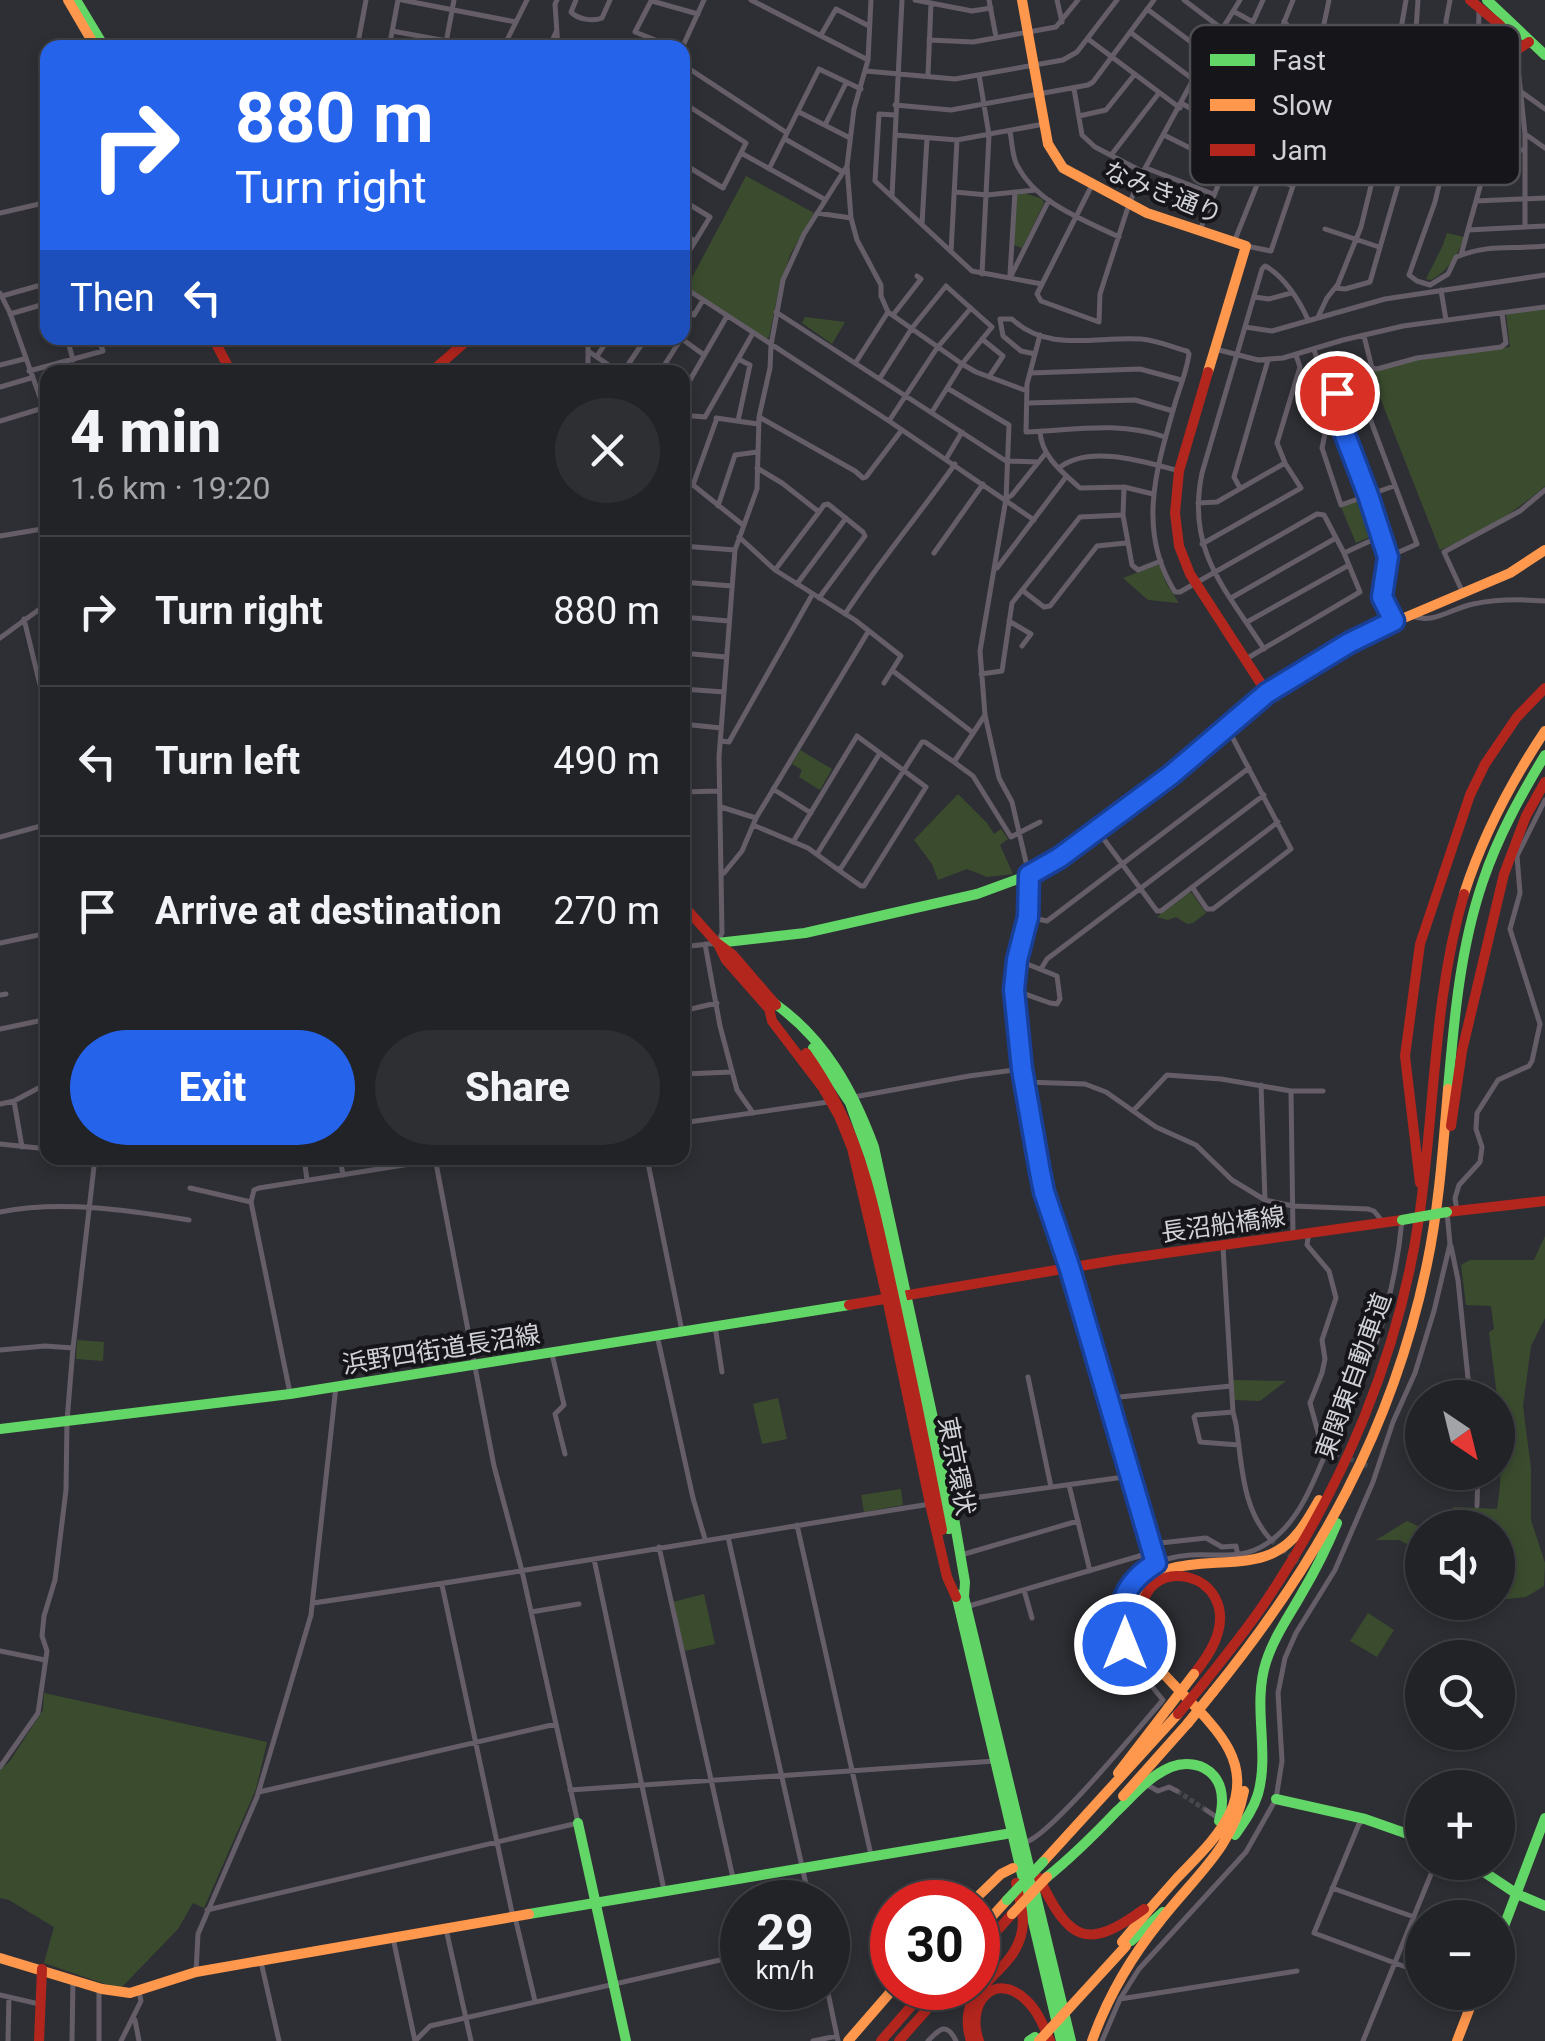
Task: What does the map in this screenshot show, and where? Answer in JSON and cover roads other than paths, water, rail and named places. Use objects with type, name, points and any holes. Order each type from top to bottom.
[{"type":"main road","points":[[68,0],[91,40]]},
{"type":"main road","points":[[76,0],[100,40]]},
{"type":"main road","name":"なみき通り","points":[[1022,0],[1048,144],[1058,161],[1070,174],[1130,204],[1240,244]]},
{"type":"main road","points":[[1479,2],[1508,25]]},
{"type":"main road","points":[[1479,2],[1499,25]]},
{"type":"main road","points":[[1520,34],[1545,55]]},
{"type":"main road","points":[[1520,48],[1530,42]]},
{"type":"main road","points":[[1240,244],[1215,350],[1178,471],[1174,513],[1179,546],[1195,583],[1267,693]]},
{"type":"main road","points":[[439,365],[462,345]]},
{"type":"main road","points":[[711,944],[805,933],[977,894],[1029,875],[1059,858],[1171,775],[1267,693],[1349,643],[1510,574],[1545,550]]},
{"type":"main road","points":[[1422,1204],[1405,1056],[1420,944],[1456,834],[1485,764],[1518,716],[1545,688]]},
{"type":"main road","name":"東関東自動車道","points":[[1173,1711],[1204,1683],[1274,1588],[1316,1520],[1377,1383],[1405,1293],[1422,1204],[1436,1051],[1455,924],[1469,877],[1508,789],[1545,731]]},
{"type":"main road","name":"東関東自動車道","points":[[1000,1927],[1214,1692],[1286,1597],[1356,1476],[1392,1390],[1428,1262],[1470,928],[1502,834],[1545,755]]},
{"type":"main road","points":[[1438,1200],[1462,1051],[1504,874],[1526,816],[1545,782]]},
{"type":"main road","name":"東京環状","points":[[690,915],[711,944],[734,955],[810,1050],[857,1144],[1060,2041]]},
{"type":"main road","points":[[772,1006],[786,1010],[824,1050],[854,1097],[874,1146],[951,1502],[966,1582],[962,1600],[946,1577],[858,1168],[831,1102],[772,1020],[772,1006]]},
{"type":"main road","name":"長沼船橋線","points":[[887,1298],[1223,1244],[1545,1201]]},
{"type":"main road","name":"浜野四街道長沼線","points":[[0,1430],[290,1394],[887,1298]]},
{"type":"main road","points":[[1034,2040],[1124,1944],[1164,1892],[1202,1852],[1236,1799],[1236,1765],[1219,1732],[1169,1684],[1140,1646],[1132,1619],[1136,1596],[1148,1579],[1170,1568],[1255,1561],[1288,1543],[1319,1500],[1377,1383]]},
{"type":"main road","points":[[1124,1944],[1175,1902],[1253,1811],[1262,1772],[1258,1714],[1266,1662],[1329,1542],[1356,1476]]},
{"type":"main road","points":[[1000,1908],[1173,1711],[1194,1674],[1207,1657],[1218,1633],[1220,1608],[1216,1597],[1203,1582],[1183,1574],[1172,1575],[1147,1590],[1140,1626],[1154,1656],[1164,1668],[1224,1728],[1244,1773],[1238,1820],[1213,1862]]},
{"type":"main road","name":"東京環状","points":[[962,1600],[1071,2041]]},
{"type":"main road","points":[[1047,1877],[1154,1777],[1184,1764],[1210,1772],[1217,1778],[1224,1796],[1222,1814],[1202,1852]]},
{"type":"main road","points":[[971,2041],[966,2024],[970,2004],[1008,1963],[1022,1932],[1003,1796]]},
{"type":"main road","points":[[1276,1799],[1364,1819],[1405,1834]]},
{"type":"main road","points":[[1515,1900],[1545,1818]]},
{"type":"main road","points":[[578,1823],[626,2041]]},
{"type":"main road","points":[[0,1958],[118,1993],[139,1992],[196,1972],[1006,1834]]},
{"type":"main road","points":[[1024,1846],[1053,1909],[1078,1932],[1112,1932],[1164,1892]]},
{"type":"main road","points":[[995,1880],[1013,1868]]},
{"type":"main road","points":[[1496,1880],[1545,1906]]},
{"type":"main road","points":[[1092,2041],[1122,1976],[1175,1902]]},
{"type":"main road","points":[[39,2041],[42,1968]]},
{"type":"main road","points":[[980,2041],[972,2024],[976,2006],[988,1994],[1006,1990],[1020,1995],[1031,2006],[1050,2041]]},
{"type":"main road","points":[[841,2039],[871,2010]]},
{"type":"main road","points":[[881,2041],[908,2010]]},
{"type":"main road","points":[[900,2041],[927,2010]]},
{"type":"main road","points":[[1457,2041],[1469,2010]]},
{"type":"street","points":[[358,40],[366,0]]},
{"type":"street","points":[[390,40],[400,0],[516,22]]},
{"type":"street","points":[[447,40],[454,0]]},
{"type":"street","points":[[507,40],[527,0]]},
{"type":"street","points":[[557,0],[557,40]]},
{"type":"street","points":[[576,0],[571,12],[574,16],[596,21],[602,18],[610,0]]},
{"type":"street","points":[[657,40],[635,32],[650,0],[698,14]]},
{"type":"street","points":[[683,40],[704,0]]},
{"type":"street","points":[[751,0],[868,60]]},
{"type":"street","points":[[870,0],[868,60],[854,109],[845,169],[856,240],[881,285],[881,296],[891,314],[962,364],[1027,391]]},
{"type":"street","points":[[892,196],[902,0]]},
{"type":"street","points":[[915,0],[972,11],[990,4],[996,37]]},
{"type":"street","points":[[1058,0],[1062,22]]},
{"type":"street","points":[[929,40],[972,42],[1056,27],[1078,0]]},
{"type":"street","points":[[866,71],[955,78],[1069,58],[1116,0]]},
{"type":"street","points":[[896,104],[951,110],[1074,89],[1094,82],[1154,0]]},
{"type":"street","points":[[1184,0],[1217,25]]},
{"type":"street","points":[[1223,25],[1239,0]]},
{"type":"street","points":[[1233,12],[1253,22],[1263,0]]},
{"type":"street","points":[[1282,25],[1293,0]]},
{"type":"street","points":[[1324,25],[1329,0]]},
{"type":"street","points":[[1402,25],[1406,0]]},
{"type":"street","points":[[1416,25],[1418,0]]},
{"type":"street","points":[[1446,25],[1450,0]]},
{"type":"street","points":[[928,77],[931,4]]},
{"type":"street","points":[[821,36],[836,9],[869,26]]},
{"type":"street","points":[[1147,9],[1190,42]]},
{"type":"street","points":[[1284,21],[1287,25]]},
{"type":"street","points":[[392,30],[431,40]]},
{"type":"street","points":[[552,40],[556,32]]},
{"type":"street","points":[[1130,32],[1190,74]]},
{"type":"street","points":[[1088,38],[1190,111]]},
{"type":"street","points":[[769,170],[819,69],[861,89]]},
{"type":"street","points":[[690,70],[786,136],[845,169]]},
{"type":"street","points":[[1079,116],[1106,110],[1135,74]]},
{"type":"street","points":[[979,75],[990,135],[982,274]]},
{"type":"street","points":[[825,125],[846,82]]},
{"type":"street","points":[[1092,185],[1037,294],[1041,302],[1099,322],[1100,294],[1130,204],[1190,87]]},
{"type":"street","points":[[1074,89],[1082,135],[1095,147],[1214,195]]},
{"type":"street","points":[[1520,91],[1545,109]]},
{"type":"street","points":[[1520,91],[1525,134],[1525,226]]},
{"type":"street","points":[[1112,154],[1159,92]]},
{"type":"street","points":[[690,107],[746,143],[723,188],[690,168]]},
{"type":"street","points":[[798,112],[850,138]]},
{"type":"street","points":[[895,115],[878,114],[875,181],[972,271],[1042,284]]},
{"type":"street","points":[[894,135],[958,140],[1044,124]]},
{"type":"street","points":[[1010,131],[1016,162],[1036,190],[1119,237]]},
{"type":"street","points":[[1525,134],[1545,148]]},
{"type":"street","points":[[1164,136],[1190,147]]},
{"type":"street","points":[[922,224],[927,138]]},
{"type":"street","points":[[952,252],[958,140]]},
{"type":"street","points":[[1520,150],[1525,150]]},
{"type":"street","points":[[742,153],[824,200]]},
{"type":"street","points":[[753,1113],[737,1090],[732,1072],[716,1003],[711,944],[723,923],[720,741],[735,550],[757,489],[758,421],[770,368],[776,312],[790,261],[845,169]]},
{"type":"street","points":[[1200,230],[1218,185]]},
{"type":"street","points":[[1259,185],[1240,244],[1272,251],[1294,186]]},
{"type":"street","points":[[1318,317],[1356,240],[1371,185]]},
{"type":"street","points":[[1335,288],[1370,282],[1398,185]]},
{"type":"street","points":[[1439,185],[1409,275],[1417,281],[1430,285],[1448,274],[1456,257],[1490,247],[1545,246]]},
{"type":"street","points":[[1461,255],[1479,185]]},
{"type":"street","points":[[955,192],[986,195],[1036,190]]},
{"type":"street","points":[[1010,278],[1015,192]]},
{"type":"street","points":[[1476,201],[1545,198]]},
{"type":"street","points":[[1010,278],[1049,200]]},
{"type":"street","points":[[0,213],[40,204]]},
{"type":"street","points":[[690,205],[710,216],[690,250]]},
{"type":"street","points":[[817,213],[851,218]]},
{"type":"street","points":[[1468,230],[1545,226]]},
{"type":"street","points":[[1324,229],[1380,247]]},
{"type":"street","points":[[690,239],[695,242]]},
{"type":"street","points":[[1264,648],[1214,573],[1202,544],[1197,504],[1202,473],[1262,268],[1271,268],[1308,320]]},
{"type":"street","points":[[1245,326],[1272,331],[1385,300],[1545,275]]},
{"type":"street","points":[[856,362],[921,279],[917,276]]},
{"type":"street","points":[[40,286],[1,294],[40,399]]},
{"type":"street","points":[[880,378],[912,328],[946,286],[992,327],[962,364],[932,412]]},
{"type":"street","points":[[1441,290],[1446,320]]},
{"type":"street","points":[[690,291],[1034,520]]},
{"type":"street","points":[[1254,297],[1269,299],[1291,292]]},
{"type":"street","points":[[690,313],[694,315],[704,300]]},
{"type":"street","points":[[10,314],[40,306]]},
{"type":"street","points":[[1215,350],[1268,360],[1403,326],[1545,307]]},
{"type":"street","points":[[889,421],[937,348],[971,308]]},
{"type":"street","points":[[776,312],[1006,461],[1038,462]]},
{"type":"street","points":[[1364,336],[1372,368],[1377,369],[1417,358],[1501,347],[1506,342],[1502,313]]},
{"type":"street","points":[[690,380],[727,316]]},
{"type":"street","points":[[1035,354],[1020,351],[1003,336],[1000,320],[1012,319],[1040,335],[1073,342],[1142,339],[1186,351],[1190,357],[1165,437],[1153,494],[1160,561],[1174,592],[1320,514],[1344,553],[1358,594],[1245,660]]},
{"type":"street","points":[[705,417],[753,334]]},
{"type":"street","points":[[1040,335],[1027,391],[1026,432],[1114,426],[1165,437]]},
{"type":"street","points":[[982,339],[1003,356],[989,377]]},
{"type":"street","points":[[69,345],[74,360]]},
{"type":"street","points":[[59,365],[103,352],[100,345]]},
{"type":"street","points":[[588,345],[588,365]]},
{"type":"street","points":[[597,357],[605,345]]},
{"type":"street","points":[[690,345],[704,355]]},
{"type":"street","points":[[1314,350],[1388,557],[1382,597],[1394,621]]},
{"type":"street","points":[[588,351],[610,365]]},
{"type":"street","points":[[1202,544],[1298,491],[1300,484],[1277,443],[1300,367],[1296,354]]},
{"type":"street","points":[[0,365],[24,358]]},
{"type":"street","points":[[738,359],[750,365],[738,421]]},
{"type":"street","points":[[1240,488],[1234,477],[1268,360]]},
{"type":"street","points":[[1030,373],[1140,369],[1182,381]]},
{"type":"street","points":[[0,387],[40,372]]},
{"type":"street","points":[[1388,557],[1417,544],[1357,384],[1352,380],[1332,401],[1322,448],[1341,505],[1394,486]]},
{"type":"street","points":[[947,388],[1009,425],[1006,499],[980,651],[985,714],[999,778],[1012,802],[1029,875],[1028,917],[1014,990],[1022,1069],[1044,1192],[1156,1563]]},
{"type":"street","points":[[1027,403],[1134,400],[1173,411]]},
{"type":"street","points":[[0,420],[40,409]]},
{"type":"street","points":[[690,416],[758,421],[863,478],[902,430]]},
{"type":"street","points":[[716,418],[693,483],[743,526]]},
{"type":"street","points":[[946,459],[962,432]]},
{"type":"street","points":[[1040,432],[1045,454],[1080,488],[1124,487],[1153,494]]},
{"type":"street","points":[[718,506],[735,455],[757,452]]},
{"type":"street","points":[[1006,499],[1045,454]]},
{"type":"street","points":[[1059,468],[1074,458],[1113,457],[1178,471]]},
{"type":"street","points":[[1197,504],[1217,502],[1285,463]]},
{"type":"street","points":[[845,614],[955,464]]},
{"type":"street","points":[[758,468],[819,512]]},
{"type":"street","points":[[995,570],[1067,476]]},
{"type":"street","points":[[934,553],[984,484]]},
{"type":"street","points":[[1124,487],[1122,514],[1134,568],[1160,561]]},
{"type":"street","points":[[1463,594],[1444,552],[1520,511],[1545,490]]},
{"type":"street","points":[[720,741],[729,742],[816,596],[865,536],[828,504],[824,505],[775,570]]},
{"type":"street","points":[[981,674],[1002,671],[1012,603],[1080,517],[1122,514]]},
{"type":"street","points":[[797,584],[846,518]]},
{"type":"street","points":[[0,536],[40,529]]},
{"type":"street","points":[[1344,553],[1381,536]]},
{"type":"street","points":[[739,537],[775,570],[902,656],[884,683]]},
{"type":"street","points":[[1231,598],[1336,538]]},
{"type":"street","points":[[1022,590],[1050,606],[1097,546],[1126,543]]},
{"type":"street","points":[[690,546],[735,550]]},
{"type":"street","points":[[1247,622],[1349,565]]},
{"type":"street","points":[[690,583],[732,586]]},
{"type":"street","points":[[1409,615],[1428,620],[1469,604],[1545,601]]},
{"type":"street","points":[[0,638],[40,608]]},
{"type":"street","points":[[24,619],[40,678]]},
{"type":"street","points":[[690,619],[729,621]]},
{"type":"street","points":[[1009,621],[1031,634],[1022,646]]},
{"type":"street","points":[[722,875],[742,851],[756,818],[868,632]]},
{"type":"street","points":[[690,654],[726,657]]},
{"type":"street","points":[[892,671],[972,732]]},
{"type":"street","points":[[690,690],[724,692]]},
{"type":"street","points":[[954,762],[985,714]]},
{"type":"street","points":[[690,725],[722,728]]},
{"type":"street","points":[[1192,888],[1207,908],[1213,909],[1290,852],[1292,846],[1227,727]]},
{"type":"street","points":[[753,826],[816,854],[864,886],[926,784],[857,736],[793,842]]},
{"type":"street","points":[[837,869],[844,864],[922,742],[974,776],[1010,837],[1040,822]]},
{"type":"street","points":[[816,854],[880,753]]},
{"type":"street","points":[[1028,917],[1047,921],[1249,768]]},
{"type":"street","points":[[773,789],[811,812]]},
{"type":"street","points":[[690,792],[719,791]]},
{"type":"street","points":[[1041,970],[1047,959],[1264,795]]},
{"type":"street","points":[[1102,2041],[1139,1970],[1232,1869],[1255,1840],[1276,1799],[1282,1761],[1278,1704],[1285,1658],[1335,1570],[1421,1357],[1450,1244],[1459,1185],[1480,1162],[1478,1114],[1498,1080],[1520,1072],[1532,1061],[1540,1024],[1510,929],[1520,893],[1517,856],[1545,800]]},
{"type":"street","points":[[720,806],[756,818]]},
{"type":"street","points":[[1097,830],[1161,911],[1278,822]]},
{"type":"street","points":[[0,836],[40,826]]},
{"type":"street","points":[[0,943],[40,935]]},
{"type":"street","points":[[690,946],[711,944]]},
{"type":"street","points":[[1014,990],[1050,1003],[1059,1002],[1057,976],[1017,960]]},
{"type":"street","points":[[1532,996],[1545,994]]},
{"type":"street","points":[[690,1009],[716,1003]]},
{"type":"street","points":[[0,1029],[40,1021]]},
{"type":"street","points":[[854,1097],[1022,1069]]},
{"type":"street","points":[[690,1074],[732,1072]]},
{"type":"street","points":[[1133,1112],[1167,1075],[1262,1084],[1291,1091],[1323,1091]]},
{"type":"street","points":[[1024,1082],[1085,1084],[1106,1092],[1156,1128],[1196,1145],[1232,1180],[1265,1200],[1292,1206],[1368,1209],[1383,1222]]},
{"type":"street","points":[[1262,1084],[1265,1200]]},
{"type":"street","points":[[0,1104],[40,1087]]},
{"type":"street","points":[[1291,1091],[1293,1234]]},
{"type":"street","points":[[14,1101],[22,1146]]},
{"type":"street","points":[[690,1122],[831,1102]]},
{"type":"street","points":[[0,1144],[40,1148]]},
{"type":"street","points":[[0,1767],[38,1713],[47,1650],[42,1636],[44,1616],[55,1580],[66,1490],[73,1348],[95,1165]]},
{"type":"street","points":[[305,1165],[308,1180]]},
{"type":"street","points":[[341,1165],[343,1175]]},
{"type":"street","points":[[290,1394],[250,1202],[254,1190],[397,1165]]},
{"type":"street","points":[[207,1910],[578,1823],[522,1571],[494,1466],[436,1165]]},
{"type":"street","points":[[648,1165],[682,1331]]},
{"type":"street","points":[[190,1188],[250,1202]]},
{"type":"street","points":[[0,1212],[90,1207],[189,1220]]},
{"type":"street","points":[[1024,1846],[1047,1828],[1163,1700],[1130,1657],[1122,1632],[1120,1609],[1136,1578],[1156,1563],[1180,1556],[1238,1556],[1251,1552],[1272,1540],[1299,1510],[1358,1392],[1372,1353],[1391,1284],[1402,1220]]},
{"type":"street","points":[[1310,1232],[1307,1245],[1329,1271],[1336,1298],[1322,1340],[1322,1373],[1310,1403],[1322,1447],[1335,1453]]},
{"type":"street","points":[[1223,1244],[1232,1412],[1249,1504],[1272,1540]]},
{"type":"street","points":[[1450,1244],[1458,1280],[1468,1380]]},
{"type":"street","points":[[715,1326],[722,1372]]},
{"type":"street","points":[[657,1335],[692,1498],[705,1539]]},
{"type":"street","points":[[0,1350],[73,1348]]},
{"type":"street","points":[[552,1352],[564,1405],[555,1414],[565,1454]]},
{"type":"street","points":[[1028,1378],[1051,1488]]},
{"type":"street","points":[[196,1972],[198,1934],[258,1792],[313,1603],[336,1386]]},
{"type":"street","points":[[1108,1398],[1231,1386]]},
{"type":"street","points":[[1232,1412],[1194,1418],[1200,1442],[1239,1445]]},
{"type":"street","points":[[951,1502],[1131,1476]]},
{"type":"street","points":[[1069,1485],[1090,1571]]},
{"type":"street","points":[[1477,1490],[1477,1506]]},
{"type":"street","points":[[313,1603],[930,1504]]},
{"type":"street","points":[[961,1555],[1078,1521]]},
{"type":"street","points":[[797,1525],[871,1855]]},
{"type":"street","points":[[728,1536],[805,1880]]},
{"type":"street","points":[[962,1600],[1024,1590],[1152,1548],[1206,1538],[1222,1547],[1236,1546],[1238,1556]]},
{"type":"street","points":[[659,1547],[733,1878]]},
{"type":"street","points":[[594,1559],[664,1890]]},
{"type":"street","points":[[442,1585],[534,2001]]},
{"type":"street","points":[[1024,1590],[1032,1618]]},
{"type":"street","points":[[530,1612],[579,1604]]},
{"type":"street","points":[[0,1651],[46,1660]]},
{"type":"street","points":[[258,1792],[556,1724]]},
{"type":"street","points":[[570,1790],[995,1761]]},
{"type":"street","points":[[1150,1786],[1177,1791]]},
{"type":"street","points":[[1206,1810],[1215,1816]]},
{"type":"street","points":[[1364,1819],[1314,1934],[1405,1966]]},
{"type":"street","points":[[1247,1835],[1255,1840]]},
{"type":"street","points":[[1332,1887],[1405,1915]]},
{"type":"street","points":[[446,1928],[471,2041]]},
{"type":"street","points":[[393,1938],[415,2041]]},
{"type":"street","points":[[1363,2041],[1405,1940]]},
{"type":"street","points":[[415,2041],[430,2026],[720,1960]]},
{"type":"street","points":[[261,1962],[279,2041]]},
{"type":"street","points":[[1120,2000],[1296,1972]]},
{"type":"street","points":[[72,2041],[73,1979]]},
{"type":"street","points":[[99,1988],[99,2041]]},
{"type":"street","points":[[121,2041],[141,2001],[139,1992]]},
{"type":"street","points":[[0,1995],[40,2004]]},
{"type":"street","points":[[8,2041],[9,1997]]},
{"type":"street","points":[[813,2041],[841,2039],[834,2010]]},
{"type":"street","points":[[134,2017],[139,2041]]},
{"type":"street","points":[[928,2041],[946,2028],[956,2041]]},
{"type":"tunnel","points":[[1335,1453],[1370,1467]]},
{"type":"tunnel","points":[[1271,1540],[1304,1567]]},
{"type":"tunnel","points":[[1177,1791],[1206,1810]]}]
